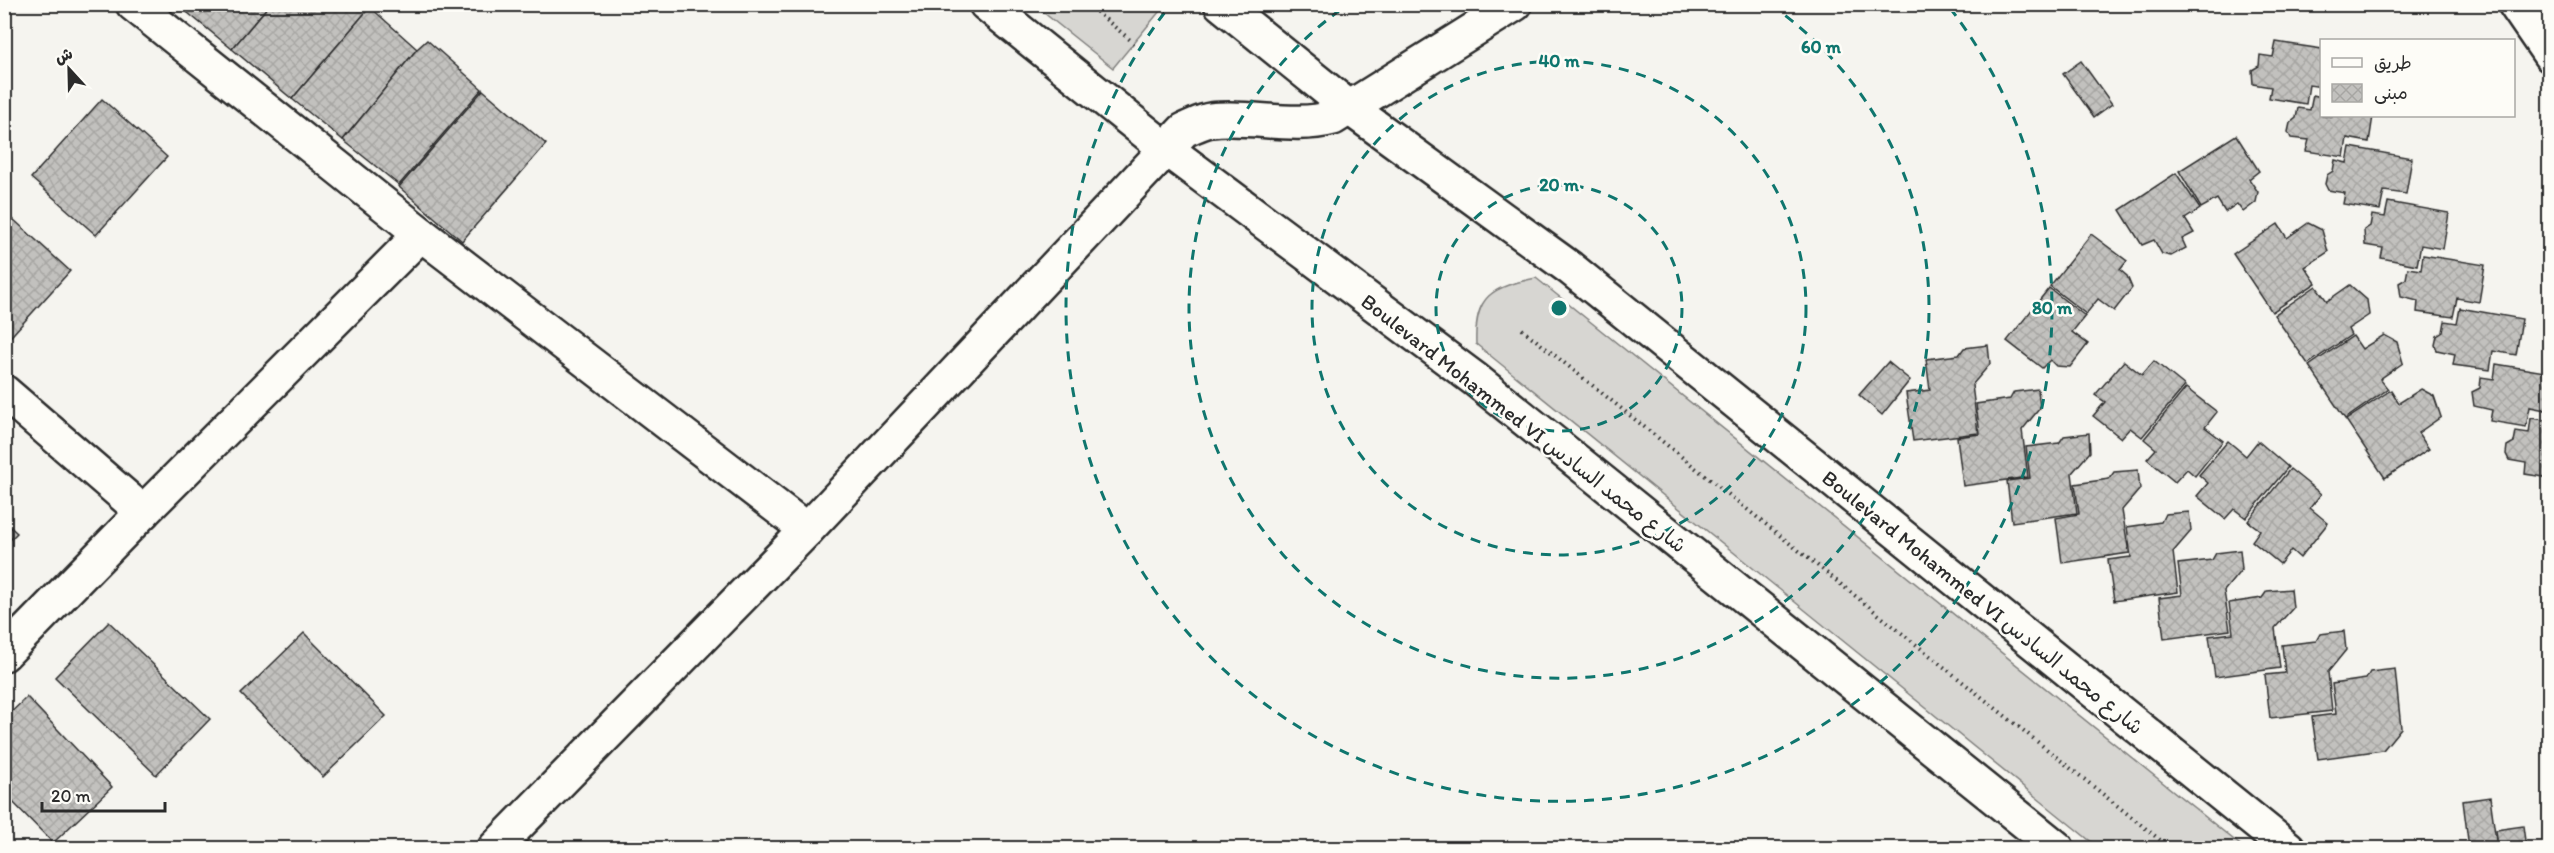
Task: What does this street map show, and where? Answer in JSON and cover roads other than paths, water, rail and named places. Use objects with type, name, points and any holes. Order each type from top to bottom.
[{"type":"street","points":[[133,4],[421,234],[807,530]]},
{"type":"street","name":"Boulevard Mohammed VI شارع محمد السادس","points":[[986,4],[1165,148],[1476,380],[2057,849]]},
{"type":"street","name":"Boulevard Mohammed VI شارع محمد السادس","points":[[1221,4],[1351,109],[1570,268],[2288,849]]},
{"type":"street","points":[[495,849],[807,530],[1184,130],[1209,120],[1313,123],[1333,118],[1351,109],[1515,4]]},
{"type":"street","points":[[2515,4],[2550,55]]},
{"type":"street","points":[[4,654],[421,234]]},
{"type":"street","points":[[4,392],[143,512]]}]
